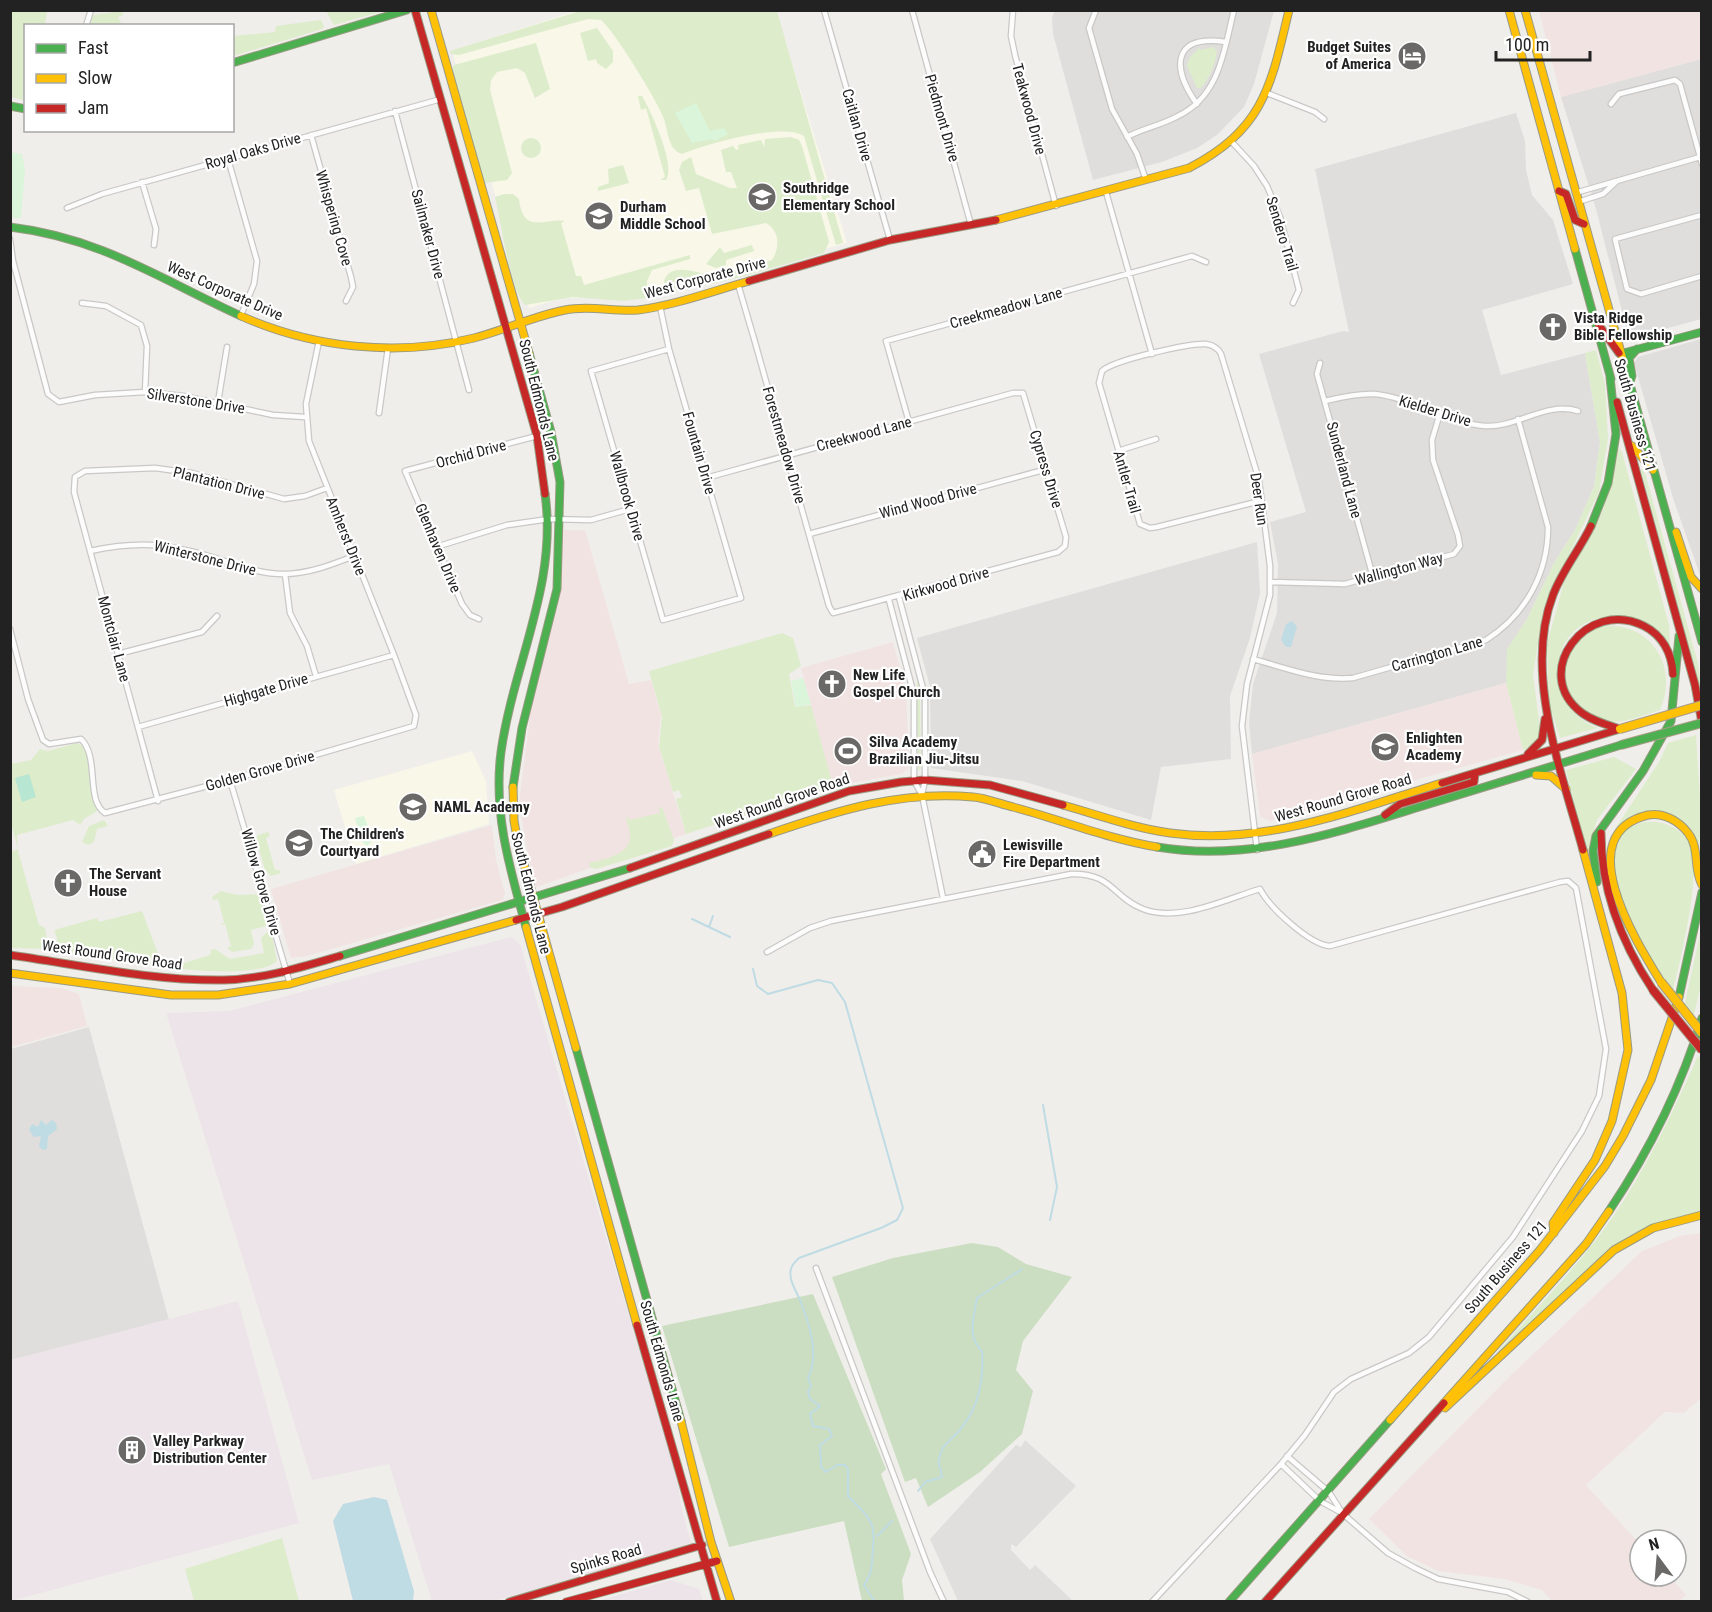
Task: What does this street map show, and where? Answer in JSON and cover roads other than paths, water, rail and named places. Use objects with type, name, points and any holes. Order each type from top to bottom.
[{"type":"main road","points":[[234,62],[407,10]]},
{"type":"main road","name":"South Edmonds Lane","points":[[415,10],[537,436],[549,519],[541,598],[509,711],[500,773],[498,807],[501,834],[522,919],[717,1602]]},
{"type":"main road","name":"South Edmonds Lane","points":[[430,10],[521,322],[555,450],[560,482],[556,589],[513,775],[514,821],[532,900],[651,1312],[700,1491],[711,1542],[731,1602]]},
{"type":"main road","name":"West Corporate Drive","points":[[10,227],[41,229],[75,237],[262,325],[319,341],[349,347],[388,348],[456,341],[576,308],[626,310],[660,306],[890,240],[1056,206],[1189,168],[1216,154],[1231,141],[1257,111],[1267,93],[1289,10]]},
{"type":"main road","points":[[1509,12],[1525,10]]},
{"type":"main road","name":"South Business 121","points":[[1525,10],[1574,193],[1701,642]]},
{"type":"main road","name":"South Business 121","points":[[1509,12],[1695,685],[1701,723]]},
{"type":"main road","points":[[1559,191],[1566,194],[1575,220],[1584,224]]},
{"type":"main road","points":[[470,198],[484,194]]},
{"type":"main road","points":[[1594,320],[1620,354],[1701,332]]},
{"type":"main road","points":[[1629,384],[1632,376],[1629,358],[1637,349]]},
{"type":"main road","points":[[1554,1233],[1553,1223],[1595,1161],[1612,1121],[1624,1078],[1628,1050],[1622,993],[1546,712],[1541,656],[1551,601],[1558,583],[1602,503],[1614,452],[1615,424],[1610,377]]},
{"type":"main road","points":[[1629,442],[1645,463],[1653,468],[1691,577],[1701,589]]},
{"type":"main road","points":[[1620,729],[1595,721],[1579,711],[1566,696],[1562,680],[1563,662],[1570,644],[1580,632],[1597,622],[1609,618],[1631,620],[1657,634],[1671,660],[1673,708]]},
{"type":"main road","points":[[1608,938],[1609,928],[1599,890],[1593,851],[1596,836],[1643,771],[1667,731],[1673,708],[1679,626]]},
{"type":"main road","points":[[525,656],[539,660]]},
{"type":"main road","name":"West Round Grove Road","points":[[10,955],[174,979],[226,980],[287,972],[532,900],[648,863],[834,796],[873,786],[914,781],[960,781],[1014,790],[1152,830],[1178,835],[1255,836],[1295,828],[1701,705]]},
{"type":"main road","points":[[1511,762],[1540,745],[1544,736],[1546,712]]},
{"type":"main road","name":"West Round Grove Road","points":[[10,973],[45,975],[196,996],[253,992],[291,984],[522,919],[843,808],[922,795],[966,796],[992,800],[1059,819],[1122,841],[1165,848],[1257,850],[1322,837],[1621,745],[1701,723]]},
{"type":"main road","points":[[500,773],[513,775]]},
{"type":"main road","points":[[1379,819],[1400,804],[1474,782],[1475,773]]},
{"type":"main road","points":[[1516,777],[1551,776],[1567,790]]},
{"type":"main road","points":[[1701,885],[1698,880],[1698,853],[1692,839],[1679,824],[1668,818],[1649,815],[1640,817],[1621,828],[1611,842],[1609,864],[1619,901],[1640,950],[1661,982],[1701,1033]]},
{"type":"main road","points":[[1602,826],[1601,864],[1611,905],[1632,957],[1653,990],[1701,1050]]},
{"type":"main road","name":"South Business 121","points":[[1229,1602],[1329,1492],[1554,1233],[1597,1178],[1640,1105],[1679,1000],[1690,956],[1701,892]]},
{"type":"main road","points":[[1265,1602],[1342,1513],[1586,1244],[1610,1211],[1664,1118],[1692,1056],[1701,1018]]},
{"type":"main road","points":[[1407,1443],[1413,1440],[1597,1263],[1653,1228],[1701,1215]]},
{"type":"main road","points":[[635,1313],[651,1312]]},
{"type":"main road","name":"Spinks Road","points":[[508,1602],[711,1542]]},
{"type":"main road","name":"Spinks Road","points":[[566,1602],[717,1561]]},
{"type":"street","name":"Caitlan Drive","points":[[824,10],[890,240]]},
{"type":"street","name":"Piedmont Drive","points":[[912,10],[971,225]]},
{"type":"street","name":"Teakwood Drive","points":[[1013,10],[1011,36],[1014,55],[1056,206]]},
{"type":"street","points":[[1096,10],[1089,28],[1112,109],[1146,180]]},
{"type":"street","points":[[1127,137],[1146,127],[1178,117],[1197,104],[1210,89],[1221,66],[1234,10]]},
{"type":"street","points":[[1197,104],[1186,89],[1180,74],[1182,55],[1188,46],[1198,41],[1226,42]]},
{"type":"street","points":[[1611,104],[1619,94],[1675,80],[1680,84],[1701,164]]},
{"type":"street","points":[[1267,93],[1315,112],[1324,119]]},
{"type":"street","name":"Royal Oaks Drive","points":[[67,208],[142,182],[441,99]]},
{"type":"street","name":"Sailmaker Drive","points":[[395,111],[469,390]]},
{"type":"street","name":"Whispering Cove","points":[[311,135],[351,277],[353,287],[346,302]]},
{"type":"street","name":"Sendero Trail","points":[[1231,141],[1254,166],[1267,186],[1280,217],[1299,290],[1293,303]]},
{"type":"street","points":[[1574,193],[1700,157]]},
{"type":"street","points":[[228,159],[257,261],[254,284],[241,315]]},
{"type":"street","points":[[1577,202],[1604,194],[1619,179]]},
{"type":"street","points":[[142,182],[156,229],[154,245]]},
{"type":"street","points":[[1106,192],[1152,354]]},
{"type":"street","points":[[1701,215],[1615,239],[1627,289],[1641,294],[1701,276]]},
{"type":"street","name":"Silverstone Drive","points":[[10,239],[24,306],[48,394],[52,399],[59,402],[95,394],[145,392],[218,402],[273,415],[305,417]]},
{"type":"street","name":"Creekmeadow Lane","points":[[909,422],[886,342],[1191,256],[1206,262]]},
{"type":"street","name":"Forestmeadow Drive","points":[[738,285],[829,606]]},
{"type":"street","points":[[82,303],[106,306],[141,325],[147,346],[145,392]]},
{"type":"street","name":"Fountain Drive","points":[[660,306],[669,349],[741,598],[663,620]]},
{"type":"street","name":"Amherst Drive","points":[[319,341],[305,417],[312,451],[417,715],[414,726]]},
{"type":"street","name":"Deer Run","points":[[1152,354],[1201,344],[1218,348],[1258,480],[1271,582],[1266,616],[1253,659],[1242,726],[1257,850]]},
{"type":"street","points":[[218,402],[227,347]]},
{"type":"street","points":[[379,413],[388,348]]},
{"type":"street","name":"Wallbrook Drive","points":[[663,620],[591,372],[669,349]]},
{"type":"street","name":"Antler Trail","points":[[1152,354],[1106,368],[1100,374],[1100,383],[1137,518],[1144,527],[1157,527],[1260,501]]},
{"type":"street","name":"Sunderland Lane","points":[[1320,363],[1317,374],[1373,577]]},
{"type":"street","name":"Creekwood Lane","points":[[706,478],[1013,393],[1023,393]]},
{"type":"street","name":"Cypress Drive","points":[[1023,393],[1066,537],[1065,546]]},
{"type":"street","name":"Kielder Drive","points":[[1325,401],[1354,395],[1374,394],[1395,398],[1486,426],[1564,406],[1578,411]]},
{"type":"street","name":"Wallington Way","points":[[1271,582],[1344,584],[1454,554],[1460,546],[1458,535],[1432,451],[1440,413]]},
{"type":"street","name":"Carrington Lane","points":[[1253,659],[1332,680],[1353,678],[1486,640],[1502,630],[1524,608],[1544,564],[1548,545],[1548,527],[1518,419]]},
{"type":"street","name":"Orchid Drive","points":[[405,471],[537,436]]},
{"type":"street","points":[[1118,451],[1156,439]]},
{"type":"street","name":"Plantation Drive","points":[[75,477],[85,471],[155,468],[192,473],[284,499],[305,496],[327,488]]},
{"type":"street","name":"Wind Wood Drive","points":[[809,534],[1047,469]]},
{"type":"street","name":"Glenhaven Drive","points":[[405,471],[462,604],[470,615],[479,619]]},
{"type":"street","name":"Montclair Lane","points":[[75,477],[74,492],[158,801]]},
{"type":"street","points":[[436,547],[507,525],[549,519],[591,520],[630,509]]},
{"type":"street","name":"Winterstone Drive","points":[[90,551],[137,543],[168,545],[256,571],[285,574],[312,571],[354,556]]},
{"type":"street","name":"Kirkwood Drive","points":[[829,606],[836,614],[1058,552],[1065,546]]},
{"type":"street","points":[[285,574],[290,613],[308,646],[316,676]]},
{"type":"street","points":[[899,597],[925,696],[925,780],[922,795]]},
{"type":"street","points":[[889,600],[914,694],[914,781],[922,795],[943,898]]},
{"type":"street","points":[[118,654],[202,632],[217,616]]},
{"type":"street","name":"Golden Grove Drive","points":[[10,629],[28,699],[43,740],[50,744],[81,739],[90,757],[96,801],[105,813],[158,801],[414,726]]},
{"type":"street","name":"Highgate Drive","points":[[138,727],[394,655]]},
{"type":"street","name":"Willow Grove Drive","points":[[230,780],[291,984]]},
{"type":"street","points":[[767,952],[810,928],[831,921],[1082,873],[1108,882],[1138,907],[1153,912],[1170,913],[1260,889],[1307,937],[1319,945],[1330,946],[1560,882],[1568,881],[1576,888],[1606,1049],[1603,1078],[1592,1112],[1513,1236],[1429,1337],[1409,1353],[1342,1385],[1328,1400],[1305,1435],[1281,1464],[1152,1602]]},
{"type":"street","points":[[816,1268],[930,1572],[944,1602]]},
{"type":"street","points":[[1287,1456],[1329,1492],[1342,1513]]},
{"type":"street","points":[[1281,1464],[1320,1501],[1342,1513],[1388,1553],[1438,1579],[1508,1592],[1528,1602]]},
{"type":"water","points":[[1292,621],[1297,627],[1291,647],[1286,647],[1281,640],[1286,624]]},
{"type":"water","points":[[41,1120],[46,1125],[52,1120],[56,1123],[57,1129],[48,1136],[47,1149],[43,1150],[39,1146],[41,1136],[34,1137],[29,1130],[32,1124],[38,1127]]},
{"type":"water","points":[[374,1497],[387,1500],[414,1591],[413,1601],[353,1601],[333,1521],[343,1504]]},
{"type":"waterway","points":[[709,927],[713,916]]},
{"type":"waterway","points":[[692,919],[730,937]]},
{"type":"waterway","points":[[753,969],[757,986],[768,994],[818,980],[832,983],[845,1002],[903,1208],[897,1220],[881,1228],[799,1258],[792,1266],[790,1273],[812,1339],[813,1359],[808,1378],[811,1386],[808,1392],[810,1399],[820,1406],[810,1414],[813,1426],[829,1429],[832,1436],[820,1445],[821,1467],[826,1472],[837,1465],[845,1465],[848,1469],[848,1496],[872,1525],[874,1539],[872,1568],[864,1585],[875,1602]]},
{"type":"waterway","points":[[1043,1105],[1057,1187],[1050,1220]]},
{"type":"waterway","points":[[918,1491],[925,1482],[942,1477],[939,1461],[941,1451],[964,1424],[975,1405],[982,1373],[982,1351],[974,1339],[972,1326],[977,1298],[1022,1269]]},
{"type":"waterway","points":[[877,1536],[892,1521]]},
{"type":"place","name":"Budget Suites of America","points":[[1412,56]]},
{"type":"place","name":"Southridge Elementary School","points":[[762,197]]},
{"type":"place","name":"Durham Middle School","points":[[599,216]]},
{"type":"place","name":"Vista Ridge Bible Fellowship","points":[[1553,327]]},
{"type":"place","name":"New Life Gospel Church","points":[[832,684]]},
{"type":"place","name":"Enlighten Academy","points":[[1385,747]]},
{"type":"place","name":"Silva Academy Brazilian Jiu-Jitsu","points":[[848,751]]},
{"type":"place","name":"NAML Academy","points":[[413,807]]},
{"type":"place","name":"The Children's Courtyard","points":[[299,843]]},
{"type":"place","name":"Lewisville Fire Department","points":[[982,854]]},
{"type":"place","name":"The Servant House","points":[[68,883]]},
{"type":"place","name":"Valley Parkway Distribution Center","points":[[132,1450]]}]
